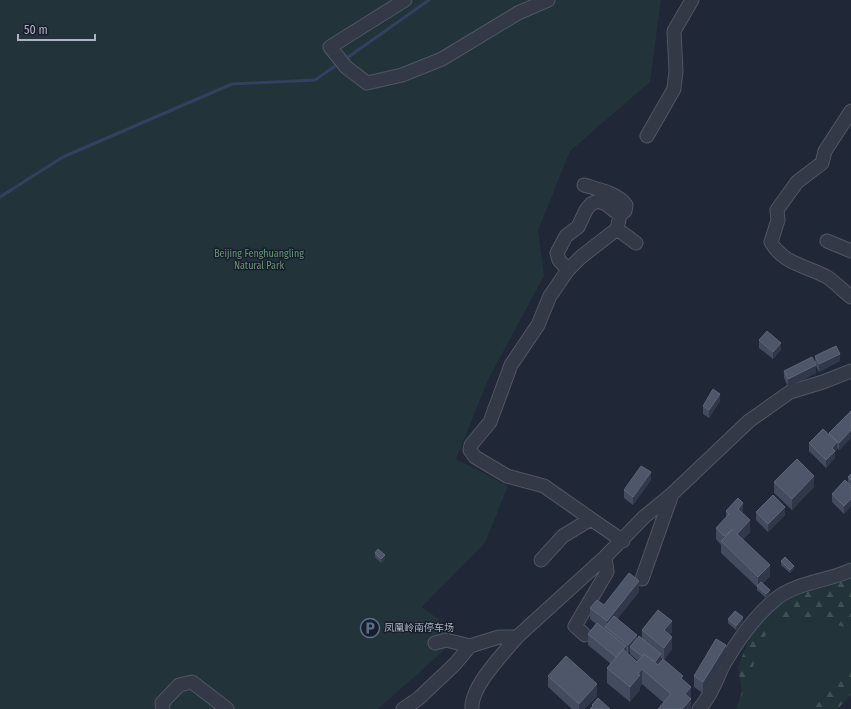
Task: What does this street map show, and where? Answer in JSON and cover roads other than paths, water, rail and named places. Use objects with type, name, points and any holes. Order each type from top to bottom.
[{"type":"street","points":[[405,0],[330,47],[346,67],[367,83],[402,75],[442,59],[518,13],[548,0]]},
{"type":"street","points":[[647,136],[674,89],[676,71],[674,31],[692,0]]},
{"type":"street","points":[[851,111],[824,151],[822,163],[798,182],[776,210],[778,220],[771,242],[776,251],[783,258],[828,278],[851,297]]},
{"type":"street","points":[[584,185],[616,196],[626,205],[625,211],[620,215],[617,229],[581,257],[568,270],[550,296],[538,324],[527,343],[514,358],[490,422],[470,445],[470,450],[475,457],[507,476],[544,486],[623,540]]},
{"type":"street","points":[[568,270],[559,260],[558,253],[566,236],[578,227],[586,210],[591,204],[598,201],[606,204],[620,215]]},
{"type":"street","points":[[617,229],[636,243]]},
{"type":"street","points":[[827,241],[851,251]]},
{"type":"street","points":[[472,709],[472,703],[478,687],[517,637],[605,557],[644,517],[672,494],[749,421],[790,392],[851,371]]},
{"type":"street","points":[[642,579],[672,494]]},
{"type":"street","points":[[541,560],[564,536],[591,519]]},
{"type":"street","points":[[585,635],[575,626],[607,572],[605,557]]},
{"type":"street","points":[[699,709],[707,700],[724,665],[752,622],[778,598],[801,586],[837,577],[851,570]]},
{"type":"street","points":[[435,643],[446,640],[470,646],[499,637],[517,637]]},
{"type":"street","points":[[403,709],[418,699],[455,664],[470,646]]},
{"type":"street","points":[[162,709],[162,702],[179,685],[192,682],[227,709]]},
{"type":"waterway","points":[[344,60],[429,0]]},
{"type":"waterway","points":[[0,197],[63,157],[232,84],[315,80],[338,64]]},
{"type":"place","name":"凤凰岭南停车场","points":[[370,628]]},
{"type":"park label","name":"Beijing Fenghuangling Natural Park","points":[[259,260]]}]
